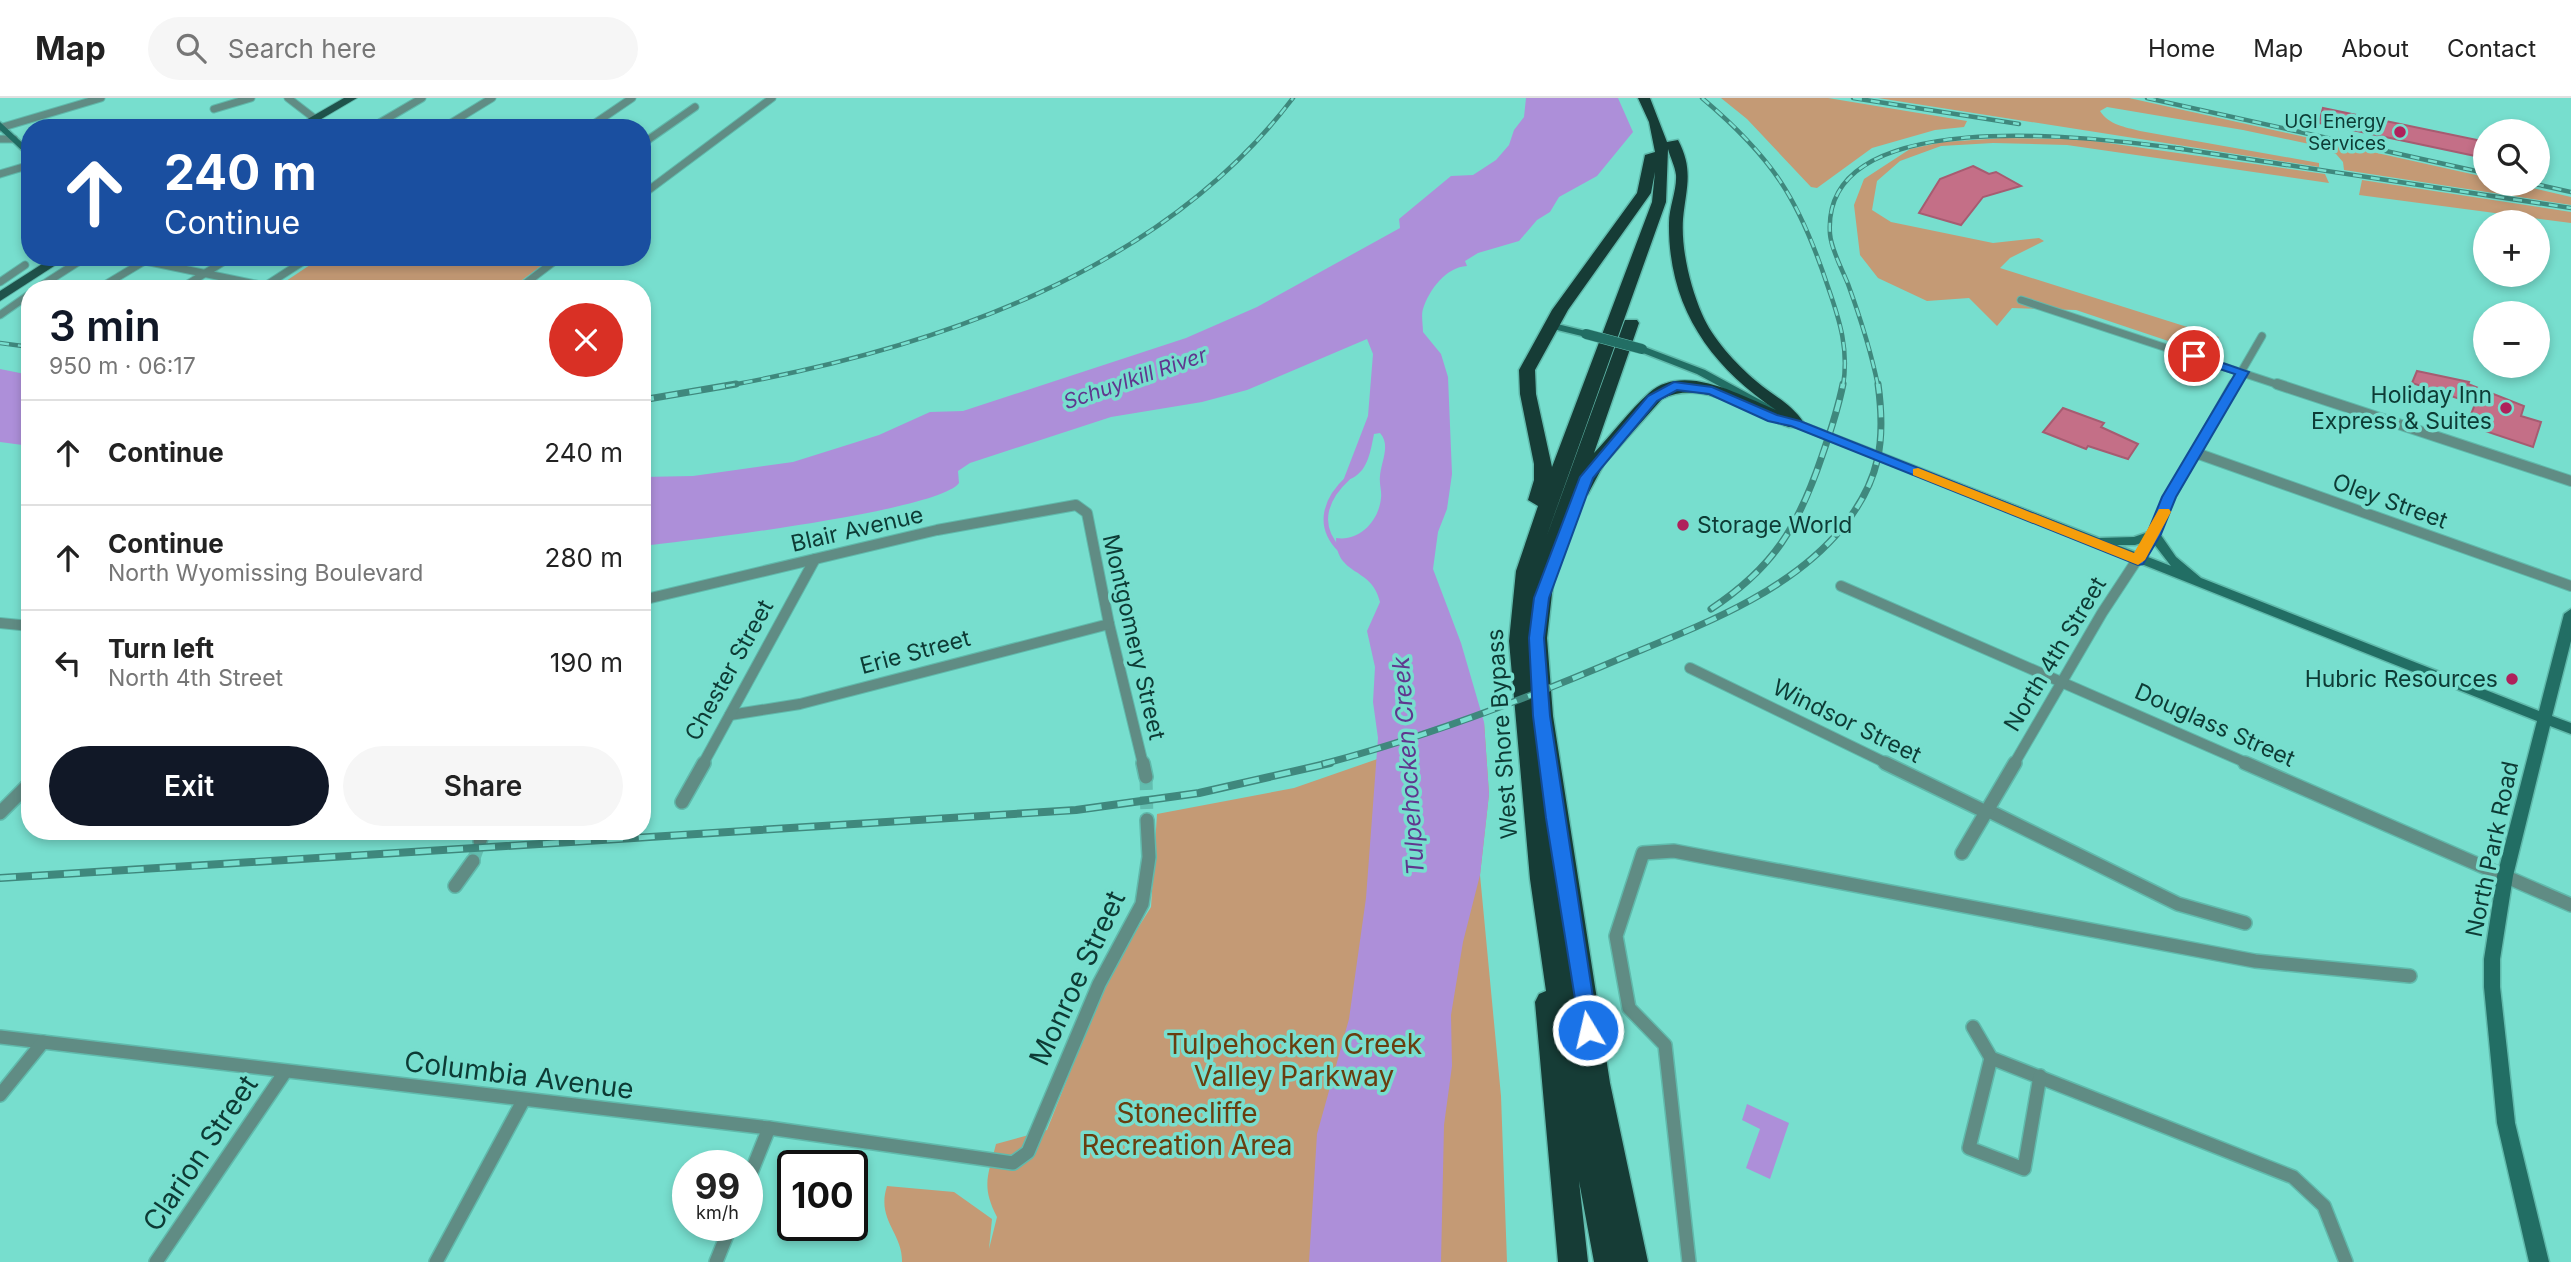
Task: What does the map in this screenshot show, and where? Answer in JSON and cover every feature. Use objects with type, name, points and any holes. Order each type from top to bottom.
[{"type":"highway","points":[[1519,635],[1515,566],[1544,474],[1526,378],[1531,361],[1560,310],[1636,206],[1648,183],[1651,142],[1641,98]]},
{"type":"highway","name":"West Shore Bypass","points":[[1609,1262],[1569,1056],[1542,879],[1519,635],[1526,570],[1543,516],[1659,202],[1663,161],[1659,137],[1641,98]]},
{"type":"highway","name":"West Shore Bypass","points":[[1633,1262],[1597,1083],[1555,818],[1542,716],[1536,638],[1545,567],[1665,226],[1674,192],[1673,143],[1663,115],[1653,98]]},
{"type":"highway","points":[[1673,143],[1684,174],[1676,220],[1678,257],[1694,316],[1725,360],[1751,386],[1787,410],[1795,423]]},
{"type":"highway","points":[[1541,598],[1590,470],[1664,389],[1682,385],[1704,388],[1772,418],[1795,423]]},
{"type":"highway","points":[[1528,752],[1556,1104],[1573,1262]]},
{"type":"main road","points":[[314,118],[352,98]]},
{"type":"main road","points":[[26,280],[48,266]]},
{"type":"main road","points":[[0,297],[21,283]]},
{"type":"street","points":[[71,98],[78,105]]},
{"type":"street","points":[[27,119],[101,98]]},
{"type":"street","points":[[214,109],[251,98]]},
{"type":"street","points":[[288,98],[314,118]]},
{"type":"street","points":[[386,119],[422,98]]},
{"type":"street","points":[[458,119],[492,98]]},
{"type":"street","points":[[601,119],[632,98]]},
{"type":"street","points":[[651,188],[772,98]]},
{"type":"street","points":[[651,138],[695,107]]},
{"type":"street","points":[[21,121],[1,126],[21,147]]},
{"type":"street","points":[[0,139],[13,139]]},
{"type":"street","points":[[0,174],[21,168]]},
{"type":"street","points":[[0,282],[24,266]]},
{"type":"street","points":[[50,280],[72,266]]},
{"type":"street","points":[[113,280],[136,266]]},
{"type":"street","points":[[176,266],[237,280]]},
{"type":"street","points":[[194,280],[216,266]]},
{"type":"street","points":[[274,280],[296,266]]},
{"type":"street","points":[[530,280],[548,266]]},
{"type":"street","points":[[0,315],[21,300]]},
{"type":"street","points":[[2021,300],[2571,481]]},
{"type":"street","points":[[1553,326],[1642,349],[1701,372],[1795,423],[2207,588],[2571,729]]},
{"type":"street","name":"North 4th Street","points":[[1962,853],[2062,681],[2154,534],[2169,497],[2262,335]]},
{"type":"street","name":"Oley Street","points":[[2196,453],[2571,586]]},
{"type":"street","name":"Blair Avenue","points":[[651,598],[1064,504],[1082,508]]},
{"type":"street","name":"Montgomery Street","points":[[1082,508],[1087,513],[1109,624],[1146,777]]},
{"type":"street","points":[[2077,536],[2119,543],[2154,534],[2171,559],[2207,588]]},
{"type":"street","name":"Chester Street","points":[[682,802],[816,559]]},
{"type":"street","name":"Douglass Street","points":[[1841,586],[2571,905]]},
{"type":"street","name":"North Park Road","points":[[2539,1262],[2506,1123],[2492,987],[2492,959],[2505,876],[2571,614]]},
{"type":"street","points":[[0,623],[21,625]]},
{"type":"street","name":"Erie Street","points":[[730,715],[800,704],[1109,624]]},
{"type":"street","name":"Windsor Street","points":[[1690,668],[2178,904],[2245,923]]},
{"type":"street","points":[[0,813],[21,792]]},
{"type":"street","name":"Monroe Street","points":[[1028,1152],[1099,984],[1142,904],[1149,857],[1147,820]]},
{"type":"street","points":[[1689,1262],[1665,1045],[1629,1007],[1616,936],[1643,853],[1674,851],[2255,961],[2410,976]]},
{"type":"street","points":[[455,886],[474,861]]},
{"type":"street","points":[[1973,1027],[1992,1058],[2293,1177],[2324,1206],[2346,1262]]},
{"type":"street","name":"Columbia Avenue","points":[[0,1037],[769,1128],[1013,1163],[1028,1152]]},
{"type":"street","points":[[0,1095],[43,1042]]},
{"type":"street","points":[[1992,1058],[1969,1147],[2024,1169],[2040,1076]]},
{"type":"street","name":"Clarion Street","points":[[156,1262],[285,1072]]},
{"type":"street","points":[[436,1262],[523,1101]]},
{"type":"street","points":[[760,1150],[769,1128]]},
{"type":"street","points":[[716,1262],[725,1241]]},
{"type":"green space","points":[[1721,98],[1828,98],[1967,121],[1964,127],[1935,130],[1872,148],[1817,188],[1811,187],[1747,119]]},
{"type":"green space","points":[[1878,98],[2129,98],[2473,174],[2473,190],[2344,170],[2343,162],[2336,154],[2314,145],[2107,107],[2100,111],[2123,127],[2319,163],[2319,167]]},
{"type":"green space","points":[[2003,138],[2080,139],[2325,174],[2329,183],[2067,145],[1993,143],[1941,146],[1900,161],[1877,181],[1872,210],[1891,222],[1993,243],[2039,238],[2044,241],[2010,258],[2000,268],[2219,337],[2210,355],[2076,310],[2012,308],[1997,326],[1969,298],[1927,301],[1878,278],[1860,255],[1854,205],[1864,179],[1910,149],[1943,142]]},
{"type":"green space","points":[[2362,180],[2571,212],[2571,223],[2550,220],[2550,210],[2473,210],[2359,195]]},
{"type":"green space","points":[[2550,192],[2571,197],[2571,205],[2513,196],[2550,196]]},
{"type":"green space","points":[[308,266],[541,266],[522,280],[288,280]]},
{"type":"green space","name":"Tulpehocken Creek Valley Parkway","points":[[1484,722],[1489,794],[1480,875],[1501,1096],[1507,1262],[902,1262],[899,1243],[885,1208],[887,1186],[954,1192],[992,1219],[989,1249],[997,1217],[988,1189],[996,1144],[1047,1130],[1095,1009],[1121,955],[1151,907],[1157,814],[1294,788]]},
{"type":"water","points":[[1526,98],[1618,98],[1633,132],[1597,176],[1559,197],[1550,212],[1537,220],[1519,241],[1478,253],[1465,261],[1467,266],[1459,267],[1445,275],[1429,294],[1422,311],[1423,332],[1441,354],[1448,377],[1452,474],[1447,509],[1438,532],[1433,569],[1461,643],[1484,722],[1489,794],[1480,875],[1463,942],[1451,1015],[1452,1066],[1444,1125],[1441,1262],[1309,1262],[1317,1134],[1349,1019],[1366,898],[1378,738],[1373,702],[1375,667],[1367,631],[1380,602],[1370,582],[1342,559],[1336,538],[1352,537],[1366,528],[1376,515],[1381,498],[1380,476],[1385,443],[1380,433],[1374,434],[1369,457],[1362,470],[1351,479],[1343,481],[1368,416],[1373,354],[1367,339],[1247,390],[1202,402],[1111,417],[970,463],[958,471],[959,483],[942,494],[862,514],[651,545],[651,477],[693,476],[793,462],[879,435],[930,412],[963,411],[1186,338],[1257,307],[1400,228],[1399,219],[1451,176],[1473,175],[1496,160],[1509,145],[1514,130],[1524,117]]},
{"type":"water","points":[[0,369],[21,373],[21,445],[0,442]]},
{"type":"water","points":[[1747,1104],[1789,1123],[1770,1179],[1746,1168],[1760,1129],[1742,1120]]},
{"type":"building","name":"UGI Energy Services","points":[[2323,108],[2473,139],[2473,156],[2319,123]]},
{"type":"building","points":[[1973,166],[1989,174],[1996,172],[2021,186],[1983,197],[1961,225],[1919,213],[1940,179]]},
{"type":"building","name":"Holiday Inn Express & Suites","points":[[2417,371],[2469,382],[2468,384],[2524,406],[2521,416],[2541,422],[2533,447],[2467,425],[2475,404],[2412,383]]},
{"type":"building","points":[[2063,408],[2104,423],[2101,427],[2138,444],[2128,459],[2088,446],[2086,449],[2043,432]]},
{"type":"waterway","points":[[1340,550],[1328,532],[1326,513],[1334,495],[1348,478]]},
{"type":"tunnel","points":[[1146,777],[1147,820]]},
{"type":"tunnel","points":[[473,861],[480,841]]},
{"type":"railway","points":[[735,384],[884,350],[962,324],[1038,293],[1110,256],[1178,211],[1239,159],[1293,98]]},
{"type":"railway","points":[[1702,98],[1748,140],[1781,182],[1794,204],[1817,256],[1840,324],[1845,360],[1843,386]]},
{"type":"railway","points":[[1853,98],[2019,124]]},
{"type":"railway","points":[[2147,98],[2473,170]]},
{"type":"railway","points":[[1878,386],[1861,322],[1830,234],[1839,191],[1870,162],[1916,145],[1973,137],[2093,139],[2183,149]]},
{"type":"railway","points":[[2175,148],[2571,208]]},
{"type":"railway","points":[[2550,187],[2571,192]]},
{"type":"railway","points":[[0,343],[21,346]]},
{"type":"railway","points":[[651,398],[735,384]]},
{"type":"railway","points":[[726,386],[735,384]]},
{"type":"railway","points":[[1711,609],[1752,577],[1793,525],[1822,456],[1843,384]]},
{"type":"railway","points":[[1323,764],[1438,729],[1513,702],[1712,620],[1770,589],[1820,551],[1842,528],[1865,494],[1880,443],[1878,384]]},
{"type":"railway","points":[[651,837],[1076,810],[1199,793],[1330,763]]},
{"type":"railway","points":[[0,878],[601,840]]},
{"type":"slow traffic","points":[[1918,472],[2138,560],[2164,512]]},
{"type":"place","name":"UGI Energy Services","points":[[2400,132]]},
{"type":"place","name":"Holiday Inn Express & Suites","points":[[2506,408]]},
{"type":"place","name":"Storage World","points":[[1683,525]]},
{"type":"place","name":"Hubric Resources","points":[[2512,679]]},
{"type":"route","points":[[1588,1030],[1555,818],[1542,716],[1536,638],[1541,598],[1587,477],[1596,462],[1664,389],[1682,385],[1696,386],[2138,560],[2154,534],[2169,497],[2243,372],[2194,356]]},
{"type":"water label","name":"Schuylkill River","points":[[1135,378]]},
{"type":"water label","name":"Tulpehocken Creek","points":[[1408,766]]},
{"type":"park label","name":"Stonecliffe Recreation Area","points":[[1187,1129]]}]
